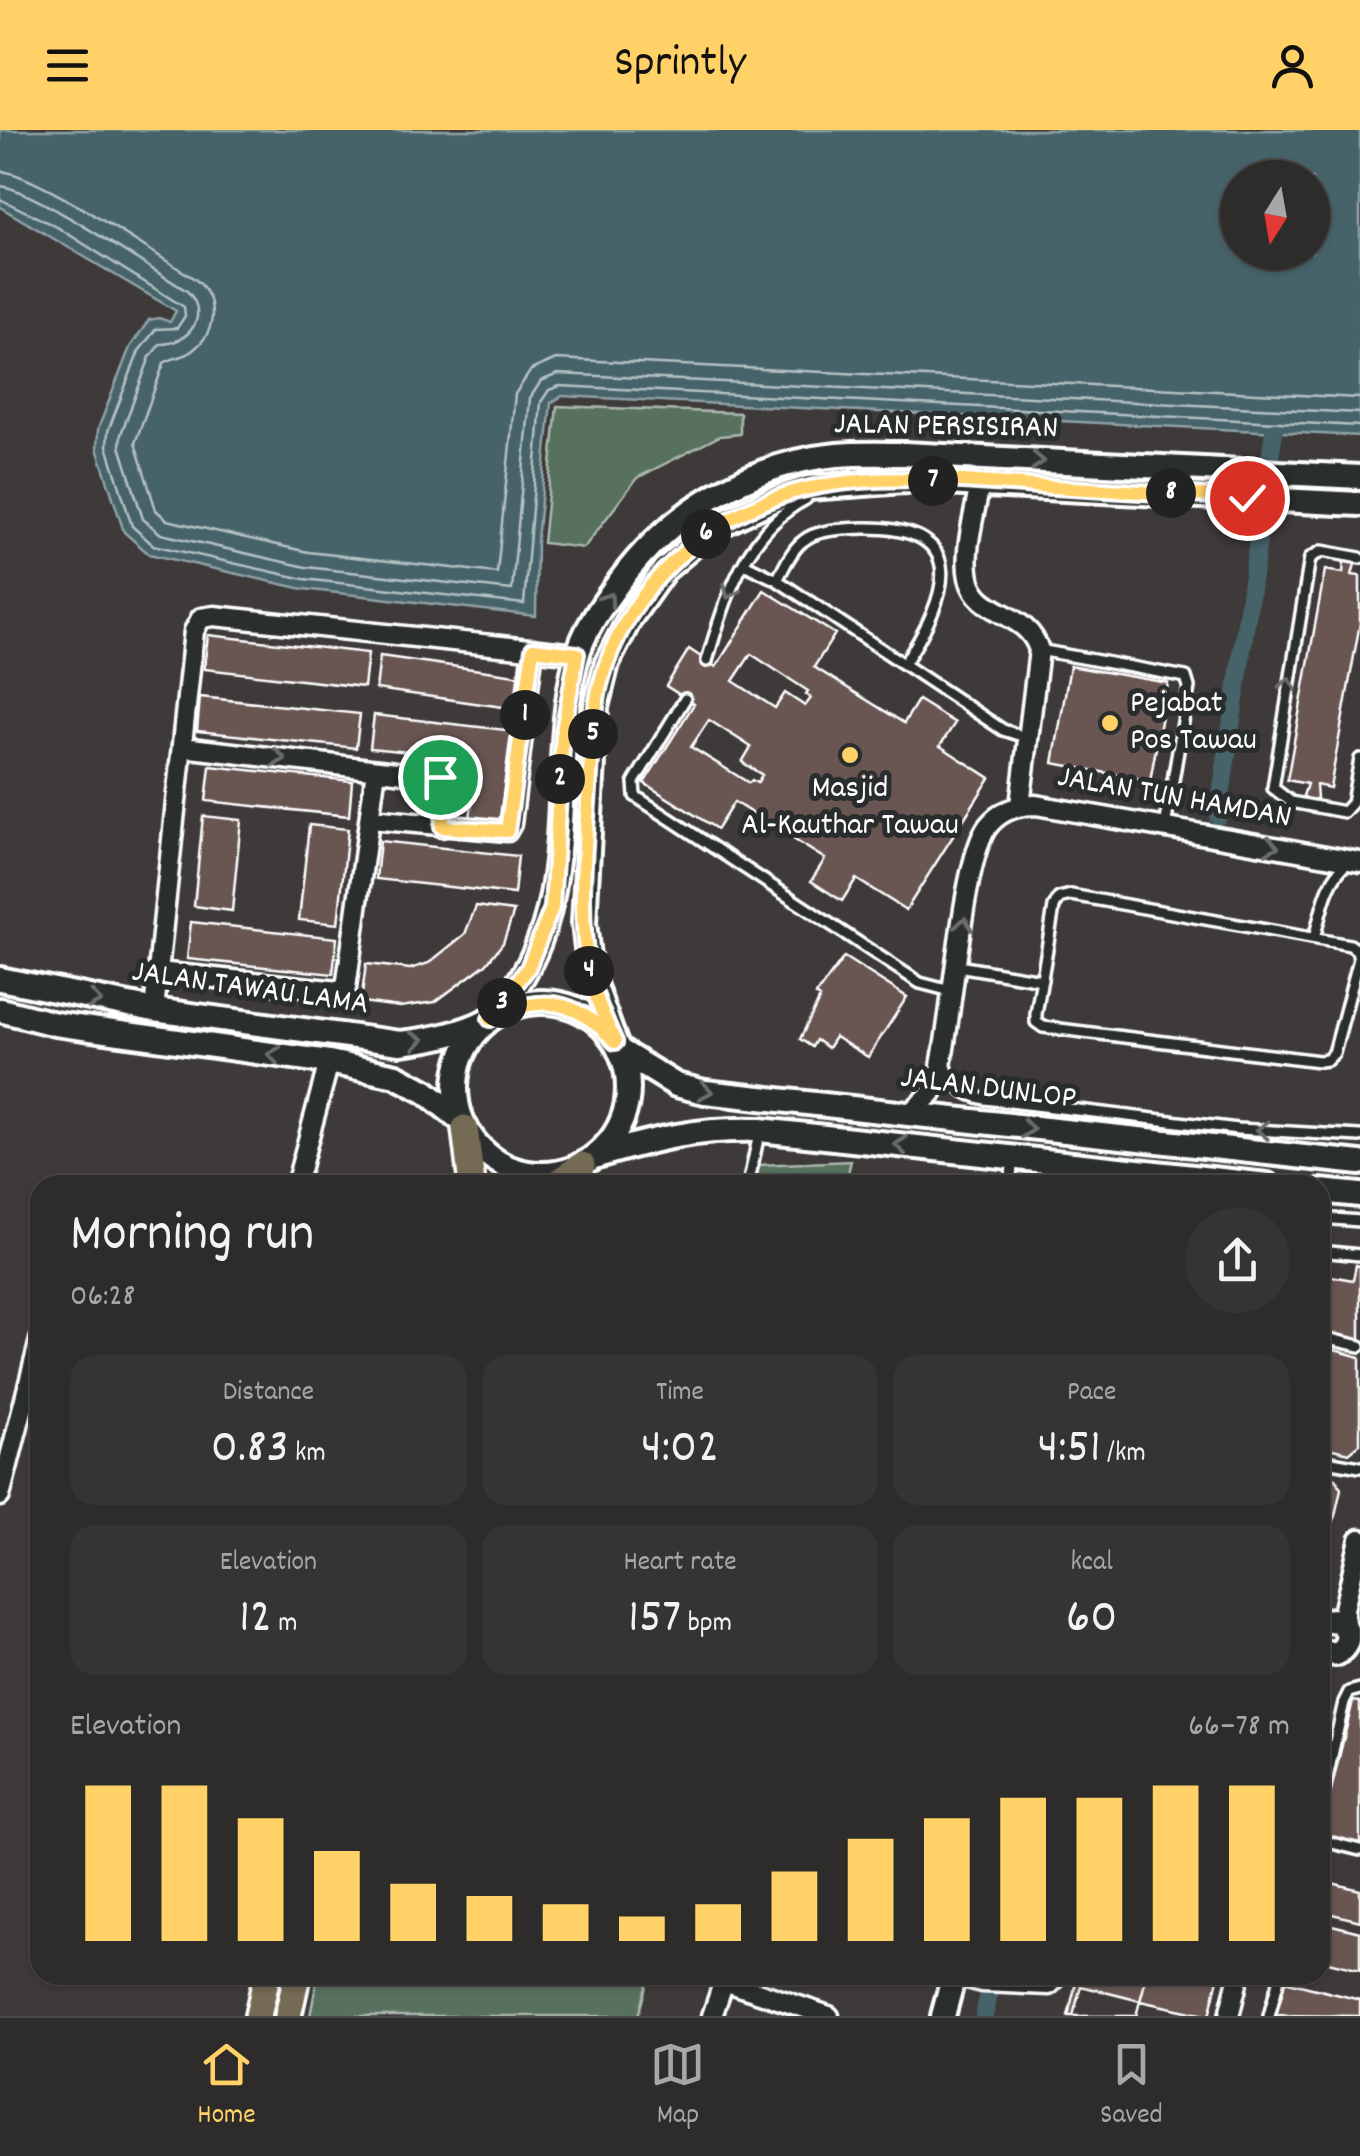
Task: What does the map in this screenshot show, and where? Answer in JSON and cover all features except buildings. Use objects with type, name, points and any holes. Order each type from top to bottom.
[{"type":"main road","name":"JALAN PERSISIRAN","points":[[490,1019],[528,968],[552,908],[563,731],[577,654],[603,604],[640,554],[702,502],[770,469],[837,455],[905,454],[1360,477]]},
{"type":"main road","name":"JALAN PERSISIRAN","points":[[617,1046],[590,973],[584,923],[592,746],[607,663],[630,618],[664,570],[700,538],[742,512],[772,500],[809,488],[846,484],[980,482],[1360,504]]},
{"type":"main road","name":"JALAN TAWAU LAMA","points":[[0,979],[154,1010],[400,1043],[424,1041],[490,1019]]},
{"type":"main road","points":[[471,1175],[455,1092],[458,1064],[470,1039],[490,1019],[516,1006],[544,1002],[572,1008],[596,1022],[617,1046],[627,1072],[626,1108],[611,1140],[568,1175]]},
{"type":"main road","name":"JALAN TAWAU LAMA","points":[[0,1010],[55,1024],[329,1062],[396,1076],[426,1092],[463,1124]]},
{"type":"main road","name":"JALAN DUNLOP","points":[[617,1046],[676,1085],[705,1092],[1360,1163]]},
{"type":"main road","points":[[463,1124],[481,1150],[503,1166],[543,1174],[588,1161]]},
{"type":"main road","name":"JALAN DUNLOP","points":[[588,1161],[664,1136],[710,1128],[1013,1158],[1118,1175]]},
{"type":"main road","points":[[1065,1132],[1109,1147],[1134,1175]]},
{"type":"main road","points":[[1316,1158],[1360,1152]]},
{"type":"main road","points":[[1330,1191],[1360,1195]]},
{"type":"main road","points":[[258,2016],[265,1985]]},
{"type":"main road","points":[[288,2016],[295,1985]]},
{"type":"main road","points":[[943,2016],[951,1985]]},
{"type":"street","points":[[980,482],[969,578],[982,600],[1028,627],[1039,650],[1020,805]]},
{"type":"street","points":[[154,1010],[196,624],[207,616],[577,654]]},
{"type":"street","points":[[370,819],[500,833],[510,828],[533,649]]},
{"type":"street","points":[[182,747],[445,780],[442,827]]},
{"type":"street","points":[[158,972],[343,990],[350,980],[376,770]]},
{"type":"street","name":"JALAN TUN HAMDAN","points":[[910,1113],[932,1093],[944,1054],[980,841],[988,825],[1020,805],[1356,861]]},
{"type":"street","points":[[299,1175],[329,1062]]},
{"type":"street","points":[[0,1496],[30,1379]]},
{"type":"street","points":[[1338,1642],[1359,1551]]},
{"type":"street","points":[[712,2016],[723,1985]]},
{"type":"street","points":[[744,1985],[829,2016]]},
{"type":"street","points":[[1228,2016],[1236,1985]]},
{"type":"lane","points":[[707,661],[726,596],[782,512],[846,484]]},
{"type":"lane","points":[[776,580],[798,545],[827,532],[868,528],[899,531],[926,540],[938,553],[941,565],[936,607],[930,625],[904,664]]},
{"type":"lane","points":[[1360,558],[1322,551],[1310,558],[1272,788],[1291,802],[1344,812],[1352,803],[1360,758]]},
{"type":"lane","points":[[744,564],[776,580],[1002,730],[1028,738]]},
{"type":"lane","points":[[1039,650],[1186,677],[1189,687],[1165,827]]},
{"type":"lane","points":[[685,698],[632,790],[635,796],[920,983],[954,992]]},
{"type":"lane","points":[[1314,938],[1330,886],[1341,868],[1356,861]]},
{"type":"lane","points":[[1071,896],[1314,938],[1350,944],[1358,950],[1360,959],[1334,1052],[1327,1060],[1043,1027],[1036,1022],[1054,907],[1059,898],[1071,896]]},
{"type":"lane","points":[[958,966],[1042,980]]},
{"type":"lane","points":[[944,1054],[953,1083],[973,1097],[1238,1129],[1360,1136]]},
{"type":"lane","points":[[750,1175],[760,1130]]},
{"type":"lane","points":[[1011,1175],[1013,1158]]},
{"type":"lane","points":[[1330,1219],[1360,1221]]},
{"type":"lane","points":[[1330,1253],[1360,1255]]},
{"type":"lane","points":[[1330,1339],[1360,1346]]},
{"type":"lane","points":[[1330,1462],[1360,1467]]},
{"type":"lane","points":[[1330,1764],[1344,1702],[1349,1692],[1360,1689]]},
{"type":"lane","points":[[1330,1842],[1360,1850]]},
{"type":"lane","points":[[1269,2016],[1277,1985]]},
{"type":"green space","points":[[557,406],[740,413],[740,434],[720,436],[637,478],[584,548],[543,543]]},
{"type":"green space","points":[[851,1161],[848,1175],[755,1175],[757,1165]]},
{"type":"green space","points":[[316,1985],[646,1985],[638,2016],[310,2016]]},
{"type":"water","points":[[0,130],[1360,130],[1360,436],[562,396],[551,403],[537,540],[536,616],[303,589],[149,554],[124,532],[97,448],[98,429],[130,347],[149,320],[170,322],[176,311],[0,207]]},
{"type":"waterway","points":[[1218,816],[1274,431]]},
{"type":"waterway","points":[[984,2016],[991,1985]]},
{"type":"place","name":"Pejabat Pos Tawau","points":[[1110,723]]},
{"type":"place","name":"Masjid Al-Kauthar Tawau","points":[[850,755]]},
{"type":"route","points":[[440,777],[447,787],[442,827],[507,831],[533,649],[577,654],[563,731],[552,908],[528,968],[490,1019],[516,1006],[544,1002],[572,1008],[596,1022],[615,1042],[590,973],[584,923],[596,707],[600,684],[618,638],[664,570],[687,548],[742,512],[809,488],[846,484],[980,482],[1247,498]]}]
